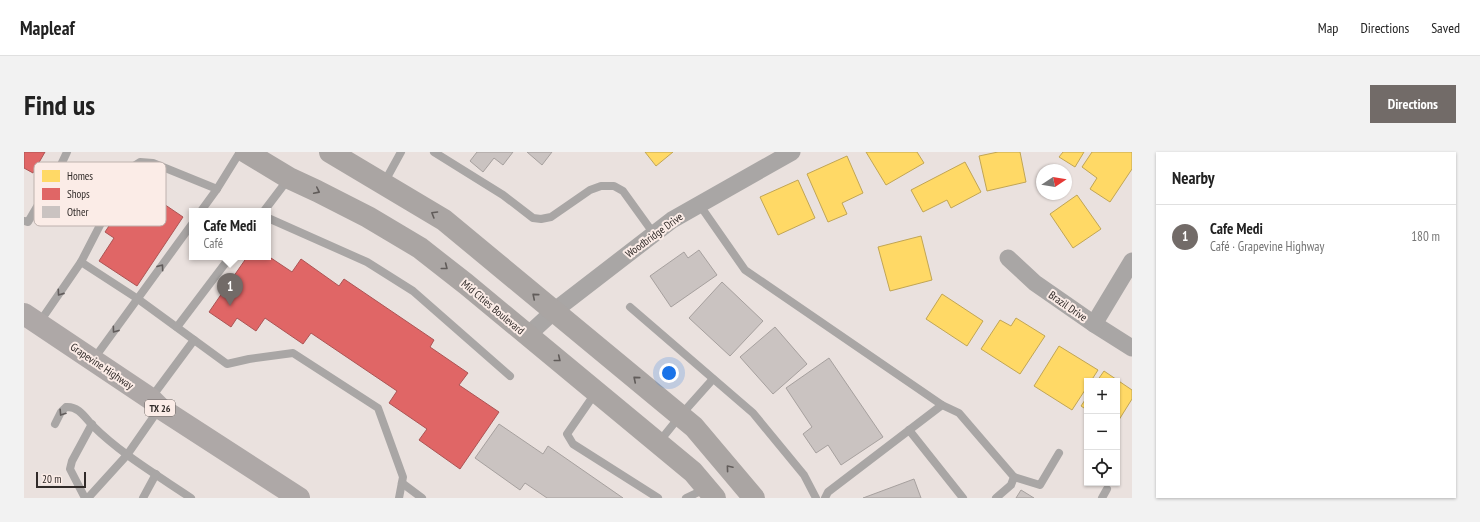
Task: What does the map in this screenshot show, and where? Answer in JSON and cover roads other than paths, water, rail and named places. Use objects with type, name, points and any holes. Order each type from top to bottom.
[{"type":"main road","name":"Mid Cities Boulevard","points":[[246,152],[289,178],[368,217],[420,248],[466,284],[658,443],[692,472],[711,493]]},
{"type":"main road","points":[[330,152],[444,220],[694,427],[754,498]]},
{"type":"main road","name":"Grapevine Highway","points":[[31,319],[155,404],[299,498]]},
{"type":"street","name":"Woodbridge Drive","points":[[528,335],[554,311],[672,220],[792,152]]},
{"type":"street","name":"Brazil Drive","points":[[1008,258],[1035,283],[1094,324],[1132,348]]},
{"type":"street","points":[[1094,324],[1132,261]]},
{"type":"lane","points":[[62,162],[67,152]]},
{"type":"lane","points":[[203,208],[240,152]]},
{"type":"lane","points":[[383,183],[401,152]]},
{"type":"lane","points":[[434,152],[503,195],[534,218],[541,219],[551,217],[590,190],[601,186],[614,186],[623,191],[654,234]]},
{"type":"lane","points":[[140,162],[153,162]]},
{"type":"lane","points":[[166,167],[217,189]]},
{"type":"lane","points":[[266,208],[289,178]]},
{"type":"lane","points":[[699,204],[745,270],[942,405],[960,412],[1014,477],[1040,485],[1059,453]]},
{"type":"lane","points":[[24,220],[28,222],[34,212]]},
{"type":"lane","points":[[271,219],[367,262],[413,291],[510,376]]},
{"type":"lane","points":[[31,319],[81,262],[100,226]]},
{"type":"lane","points":[[93,361],[189,228]]},
{"type":"lane","points":[[177,327],[228,260]]},
{"type":"lane","points":[[81,262],[138,299],[226,364],[249,359],[293,353],[378,408],[403,477],[399,498]]},
{"type":"lane","points":[[630,307],[753,413],[804,475],[816,498]]},
{"type":"lane","points":[[88,498],[127,455],[155,404],[194,340]]},
{"type":"lane","points":[[658,443],[713,379]]},
{"type":"lane","points":[[597,392],[567,434],[573,444],[658,498]]},
{"type":"lane","points":[[825,498],[828,492],[942,405]]},
{"type":"lane","points":[[55,424],[61,412],[66,407],[72,407],[80,412],[127,455],[156,474],[182,495],[191,498]]},
{"type":"lane","points":[[85,498],[70,469],[72,461],[92,424]]},
{"type":"lane","points":[[909,430],[963,498]]},
{"type":"lane","points":[[142,498],[156,474]]},
{"type":"lane","points":[[996,498],[1011,485],[1014,477]]},
{"type":"lane","points":[[402,483],[422,498]]},
{"type":"lane","points":[[1102,498],[1108,489]]},
{"type":"lane","points":[[686,498],[711,493]]},
{"type":"place","name":"Cafe Medi","points":[[230,306]]}]
